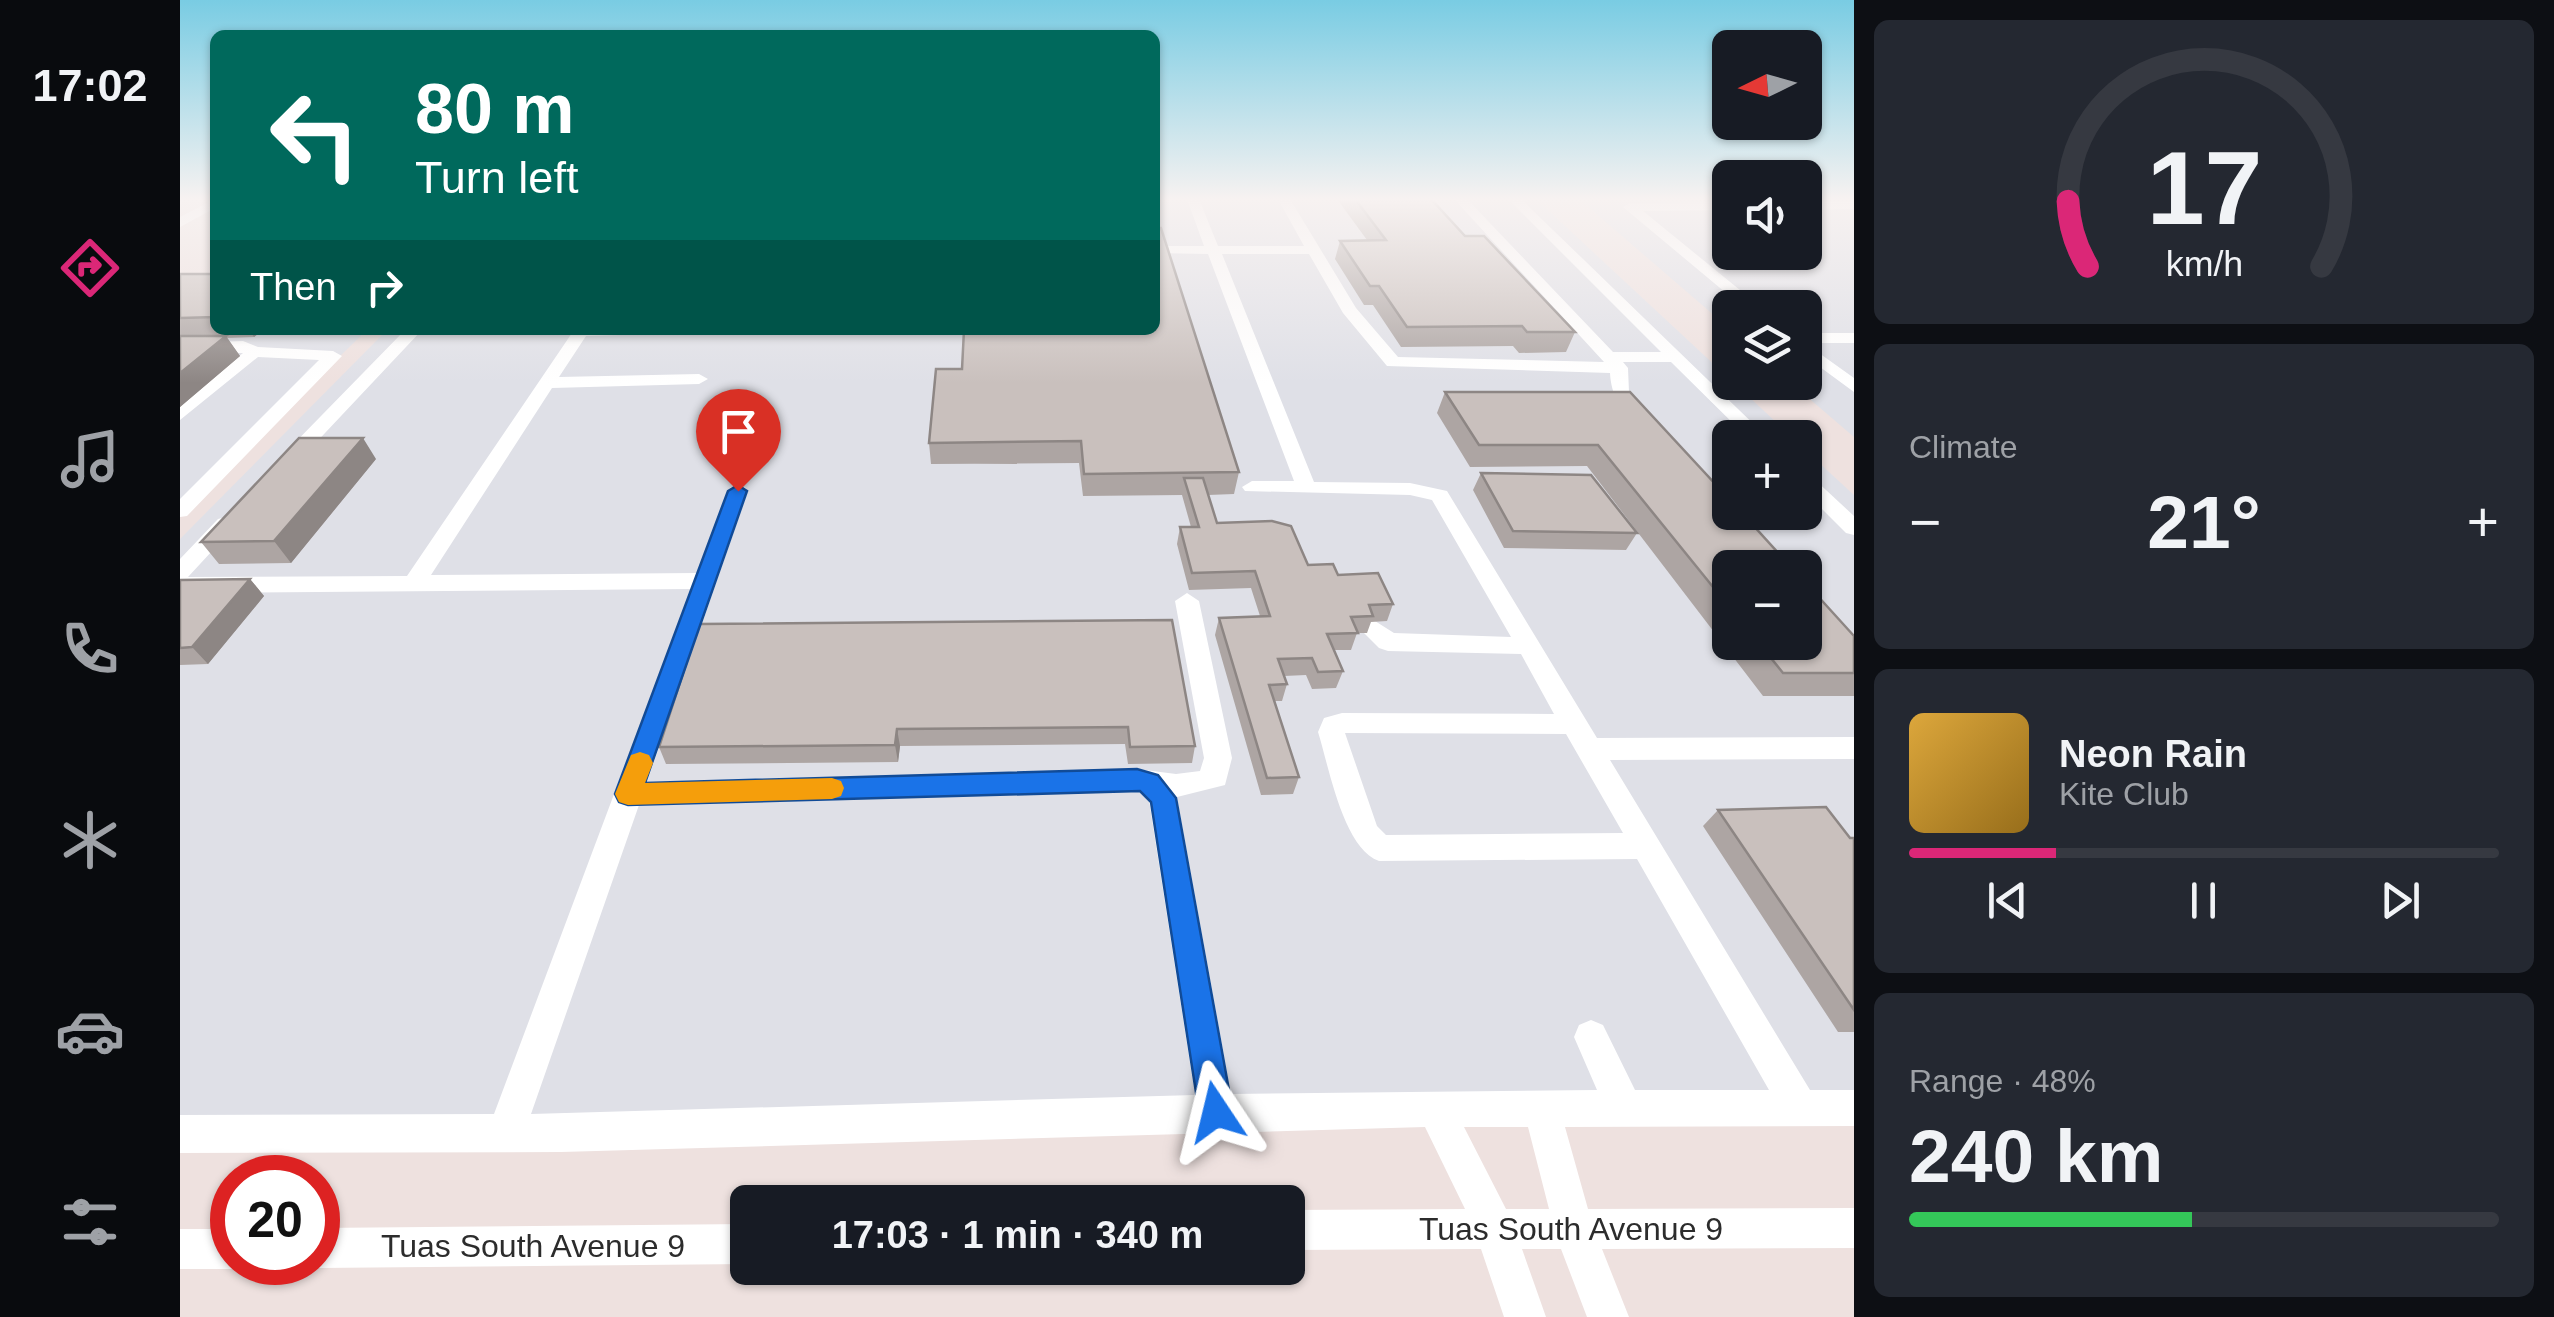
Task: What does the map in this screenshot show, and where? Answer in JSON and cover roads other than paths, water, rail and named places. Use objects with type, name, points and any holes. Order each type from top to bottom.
[{"type":"street","points":[[1216,260],[1306,487]]},
{"type":"street","points":[[1318,260],[1349,310],[1393,362],[1614,363],[1675,357]]},
{"type":"street","points":[[1518,260],[1614,363],[1620,393],[1660,436]]},
{"type":"street","points":[[1577,260],[1740,420]]},
{"type":"street","points":[[1696,260],[1732,290]]},
{"type":"street","points":[[272,478],[409,335]]},
{"type":"street","points":[[412,586],[579,335]]},
{"type":"street","points":[[1822,338],[1854,338]]},
{"type":"street","points":[[180,348],[243,346],[254,352],[333,356],[180,511]]},
{"type":"street","points":[[180,414],[254,352]]},
{"type":"street","points":[[1822,362],[1854,388]]},
{"type":"street","points":[[547,383],[699,379]]},
{"type":"street","points":[[1252,486],[1410,488],[1440,495],[1800,1108]]},
{"type":"street","points":[[506,1133],[738,491]]},
{"type":"street","points":[[1822,498],[1854,528]]},
{"type":"street","points":[[180,572],[246,504]]},
{"type":"street","points":[[180,585],[705,581]]},
{"type":"street","points":[[628,794],[1137,780],[1156,787],[1201,784],[1215,776],[1218,758],[1187,601]]},
{"type":"street","points":[[1367,624],[1388,642],[1531,646]]},
{"type":"street","points":[[1648,846],[1380,848],[1365,833],[1331,732],[1332,725],[1854,748]]},
{"type":"street","points":[[1156,787],[1163,798],[1216,1112]]},
{"type":"street","points":[[1591,1037],[1625,1108]]},
{"type":"street","points":[[1436,1108],[1494,1227],[1525,1317]]},
{"type":"street","points":[[180,1134],[506,1133],[1436,1108],[1854,1108]]},
{"type":"street","points":[[1541,1108],[1574,1230],[1608,1317]]},
{"type":"street","name":"Tuas South Avenue 9","points":[[1305,1230],[1854,1228]]},
{"type":"street","name":"Tuas South Avenue 9","points":[[340,1248],[730,1244]]},
{"type":"street","points":[[180,1249],[210,1249]]}]
